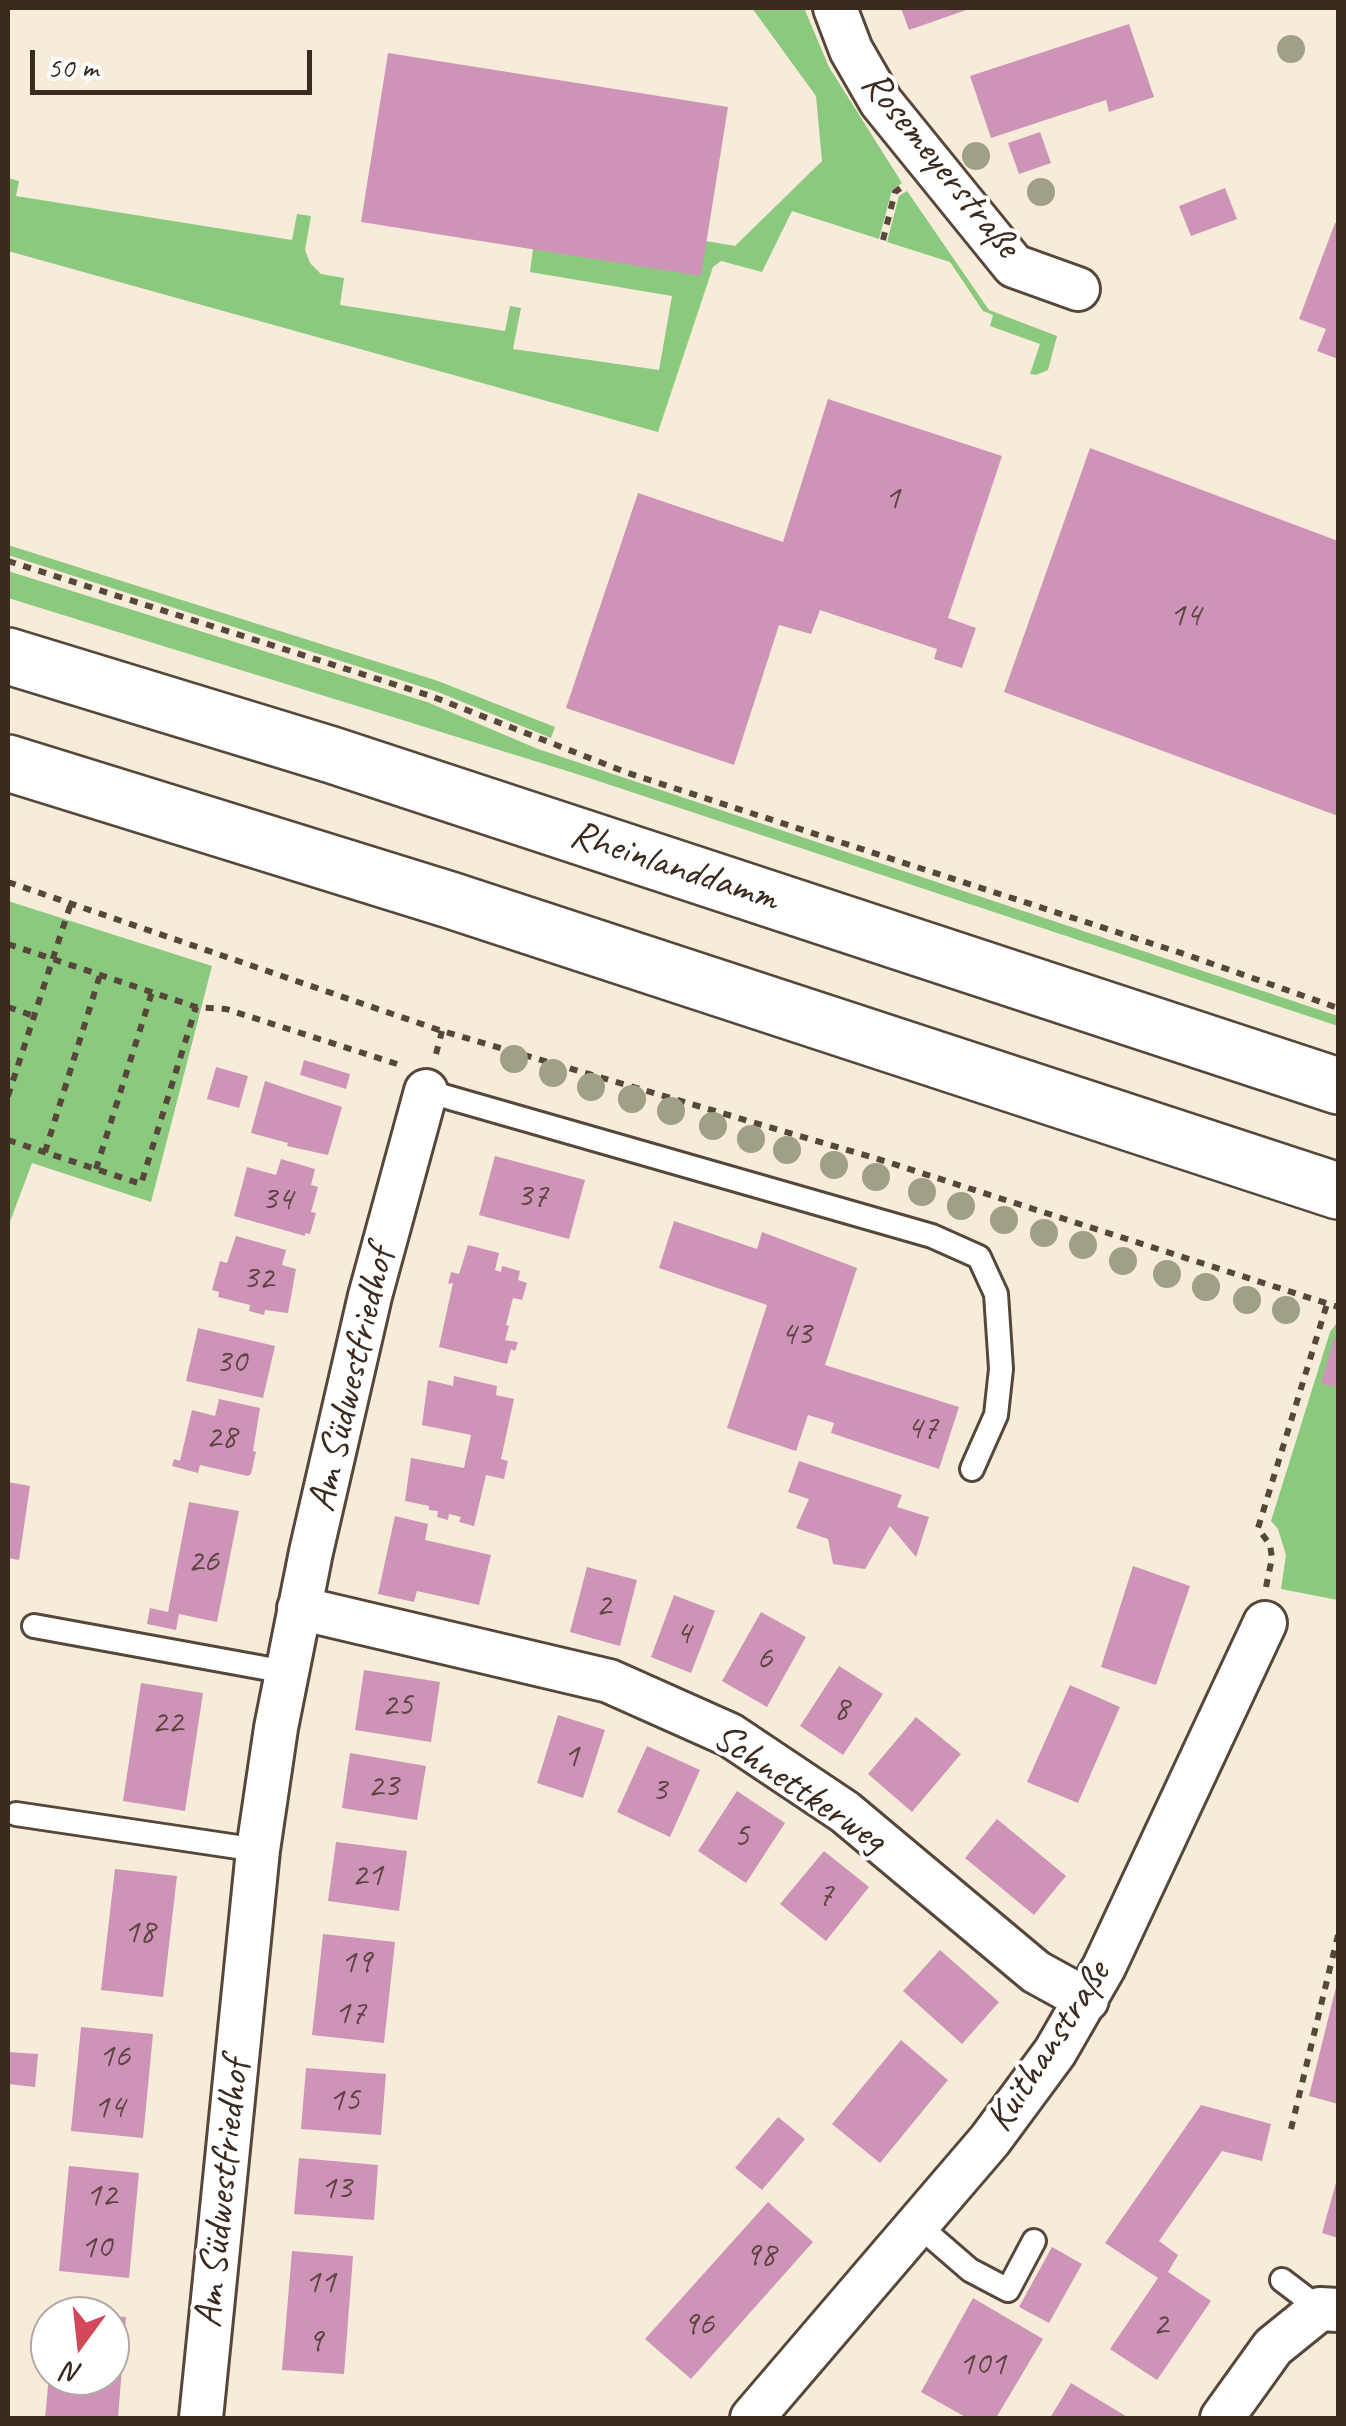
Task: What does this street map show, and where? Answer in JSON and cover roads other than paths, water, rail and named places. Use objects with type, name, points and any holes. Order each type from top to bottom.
[{"type":"highway","name":"Rheinlanddamm","points":[[8,656],[351,761],[1338,1086]]},
{"type":"highway","points":[[8,763],[468,906],[1338,1191]]},
{"type":"street","name":"Rosemeyerstraße","points":[[834,8],[851,50],[881,102],[1014,266],[1078,289]]},
{"type":"street","name":"Am Südwestfriedhof","points":[[201,2418],[258,1850],[286,1672],[415,1079]]},
{"type":"street","name":"Schnettkerweg","points":[[299,1608],[610,1681],[730,1734],[846,1812],[1036,1972],[1086,2000]]},
{"type":"street","name":"Kuithanstraße","points":[[752,2418],[990,2140],[1055,2052],[1086,2000],[1265,1624]]},
{"type":"street","points":[[1222,2418],[1273,2348],[1329,2309]]},
{"type":"lane","points":[[415,1079],[932,1236],[979,1257],[996,1294],[1001,1369],[996,1415],[972,1469]]},
{"type":"lane","points":[[34,1626],[286,1672]]},
{"type":"lane","points":[[16,1814],[258,1850]]},
{"type":"lane","points":[[918,2225],[970,2270],[1008,2290],[1034,2240]]},
{"type":"lane","points":[[1282,2280],[1329,2309]]}]
